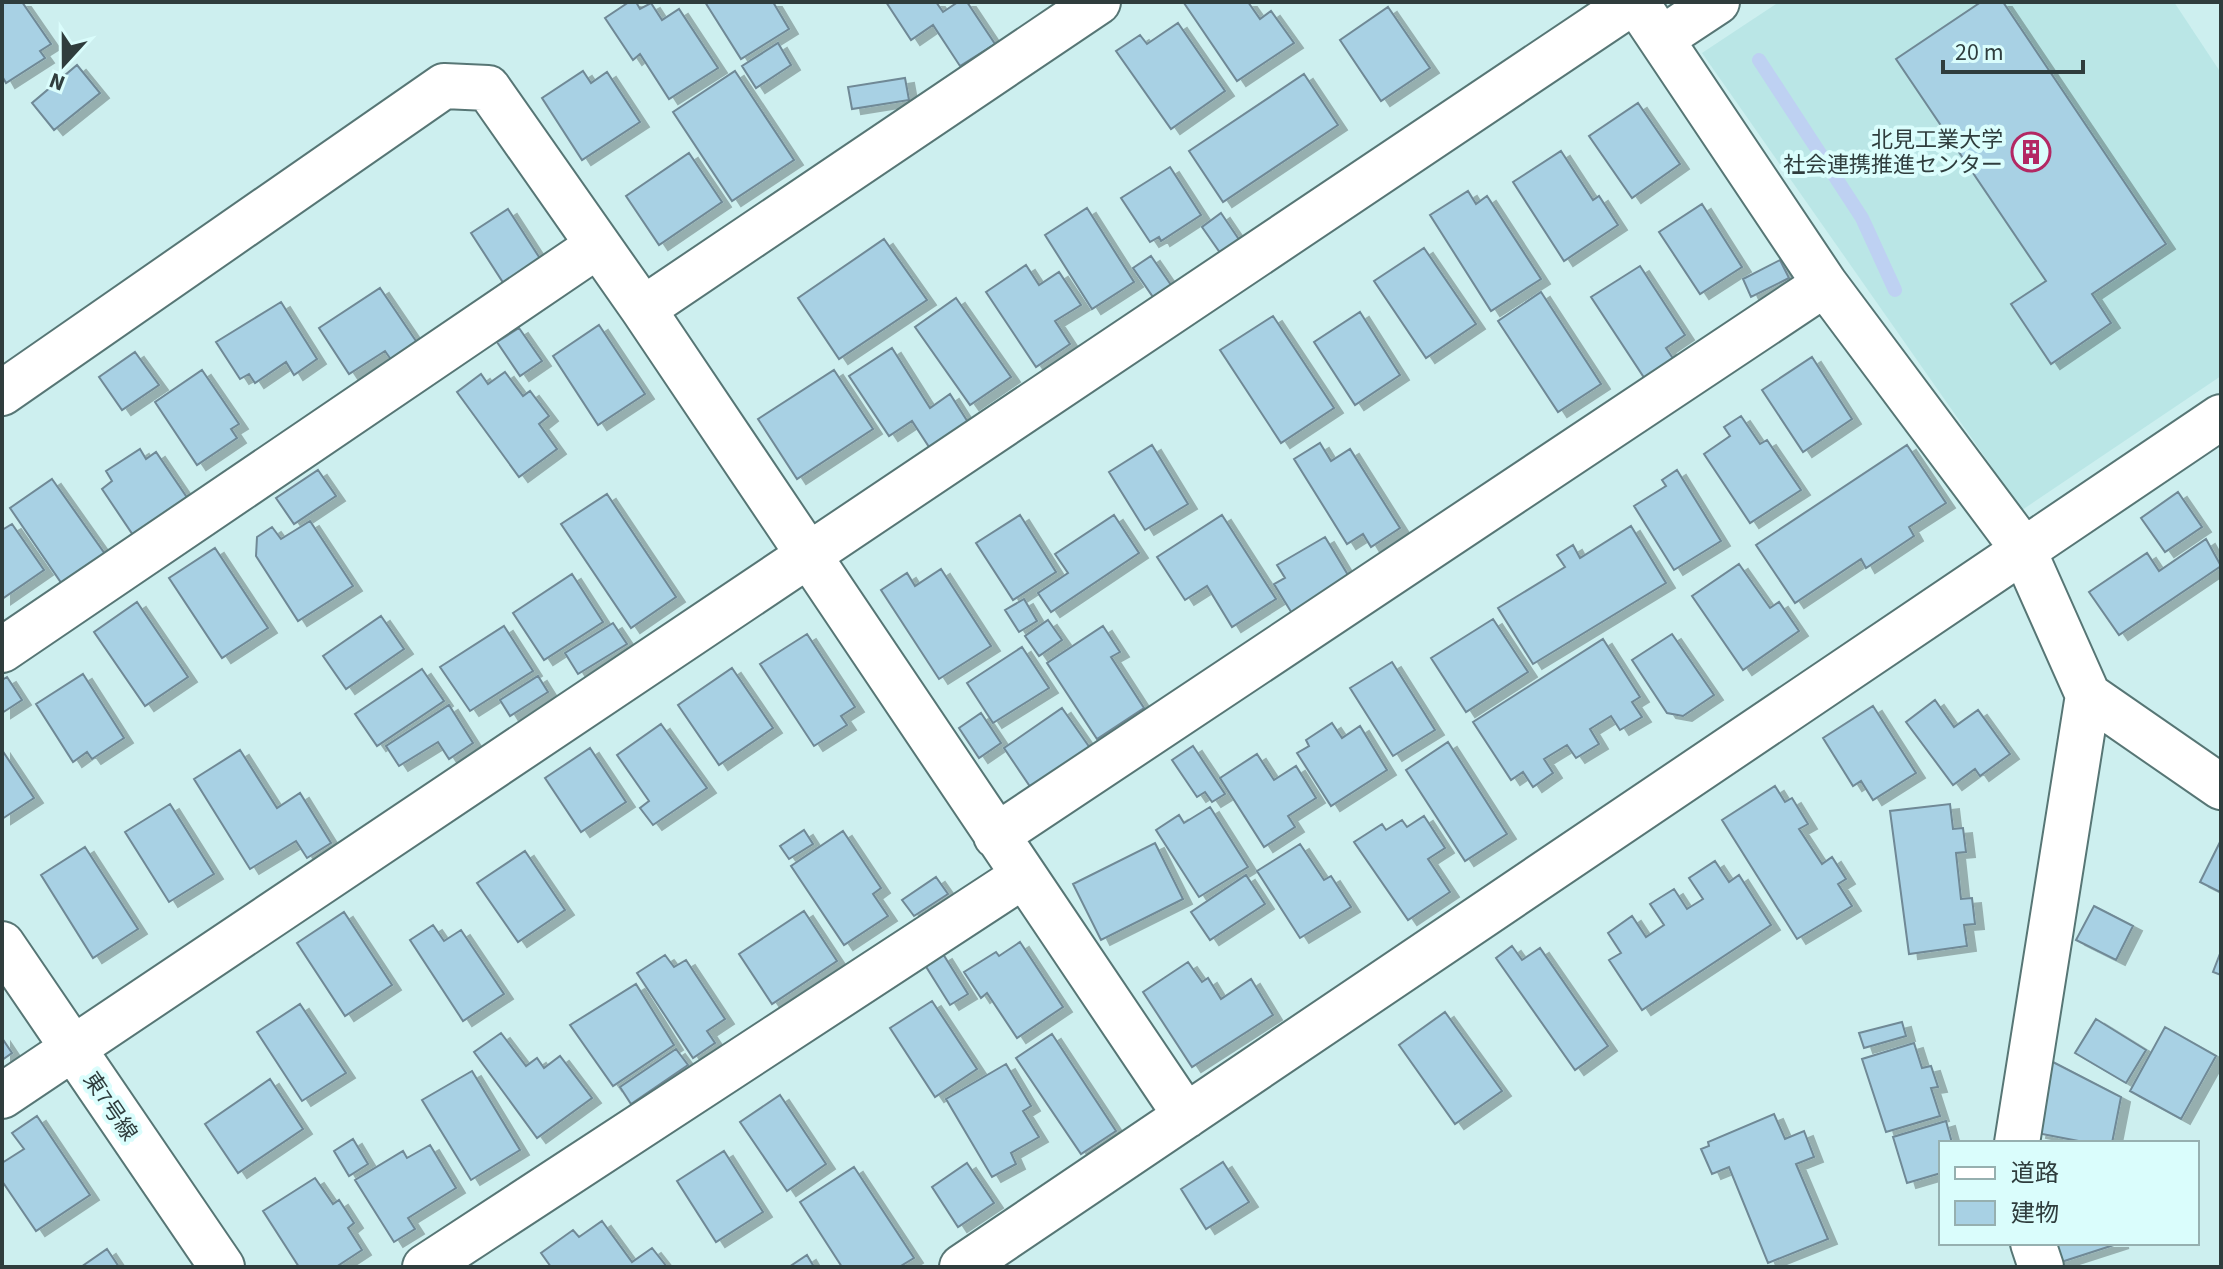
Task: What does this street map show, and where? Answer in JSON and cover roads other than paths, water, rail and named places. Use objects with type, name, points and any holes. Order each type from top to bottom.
[{"type":"street","points":[[643,309],[1098,2]]},
{"type":"street","points":[[2,1096],[1635,2],[1825,284],[2023,549],[2088,695],[2221,787]]},
{"type":"street","points":[[1661,39],[1717,2]]},
{"type":"street","points":[[2,393],[444,86],[488,88],[643,309],[1186,1116]]},
{"type":"street","points":[[2,650],[597,246]]},
{"type":"street","points":[[996,836],[1825,284]]},
{"type":"street","points":[[962,1267],[2221,417]]},
{"type":"street","points":[[2017,1141],[2088,695]]},
{"type":"street","points":[[425,1267],[1023,876]]},
{"type":"street","name":"東7号線","points":[[2,944],[222,1267]]},
{"type":"street","points":[[2034,1245],[2041,1267]]},
{"type":"waterway","points":[[1759,60],[1862,218],[1895,290]]},
{"type":"place","name":"北見工業大学 社会連携推進センター","points":[[2031,152]]}]
